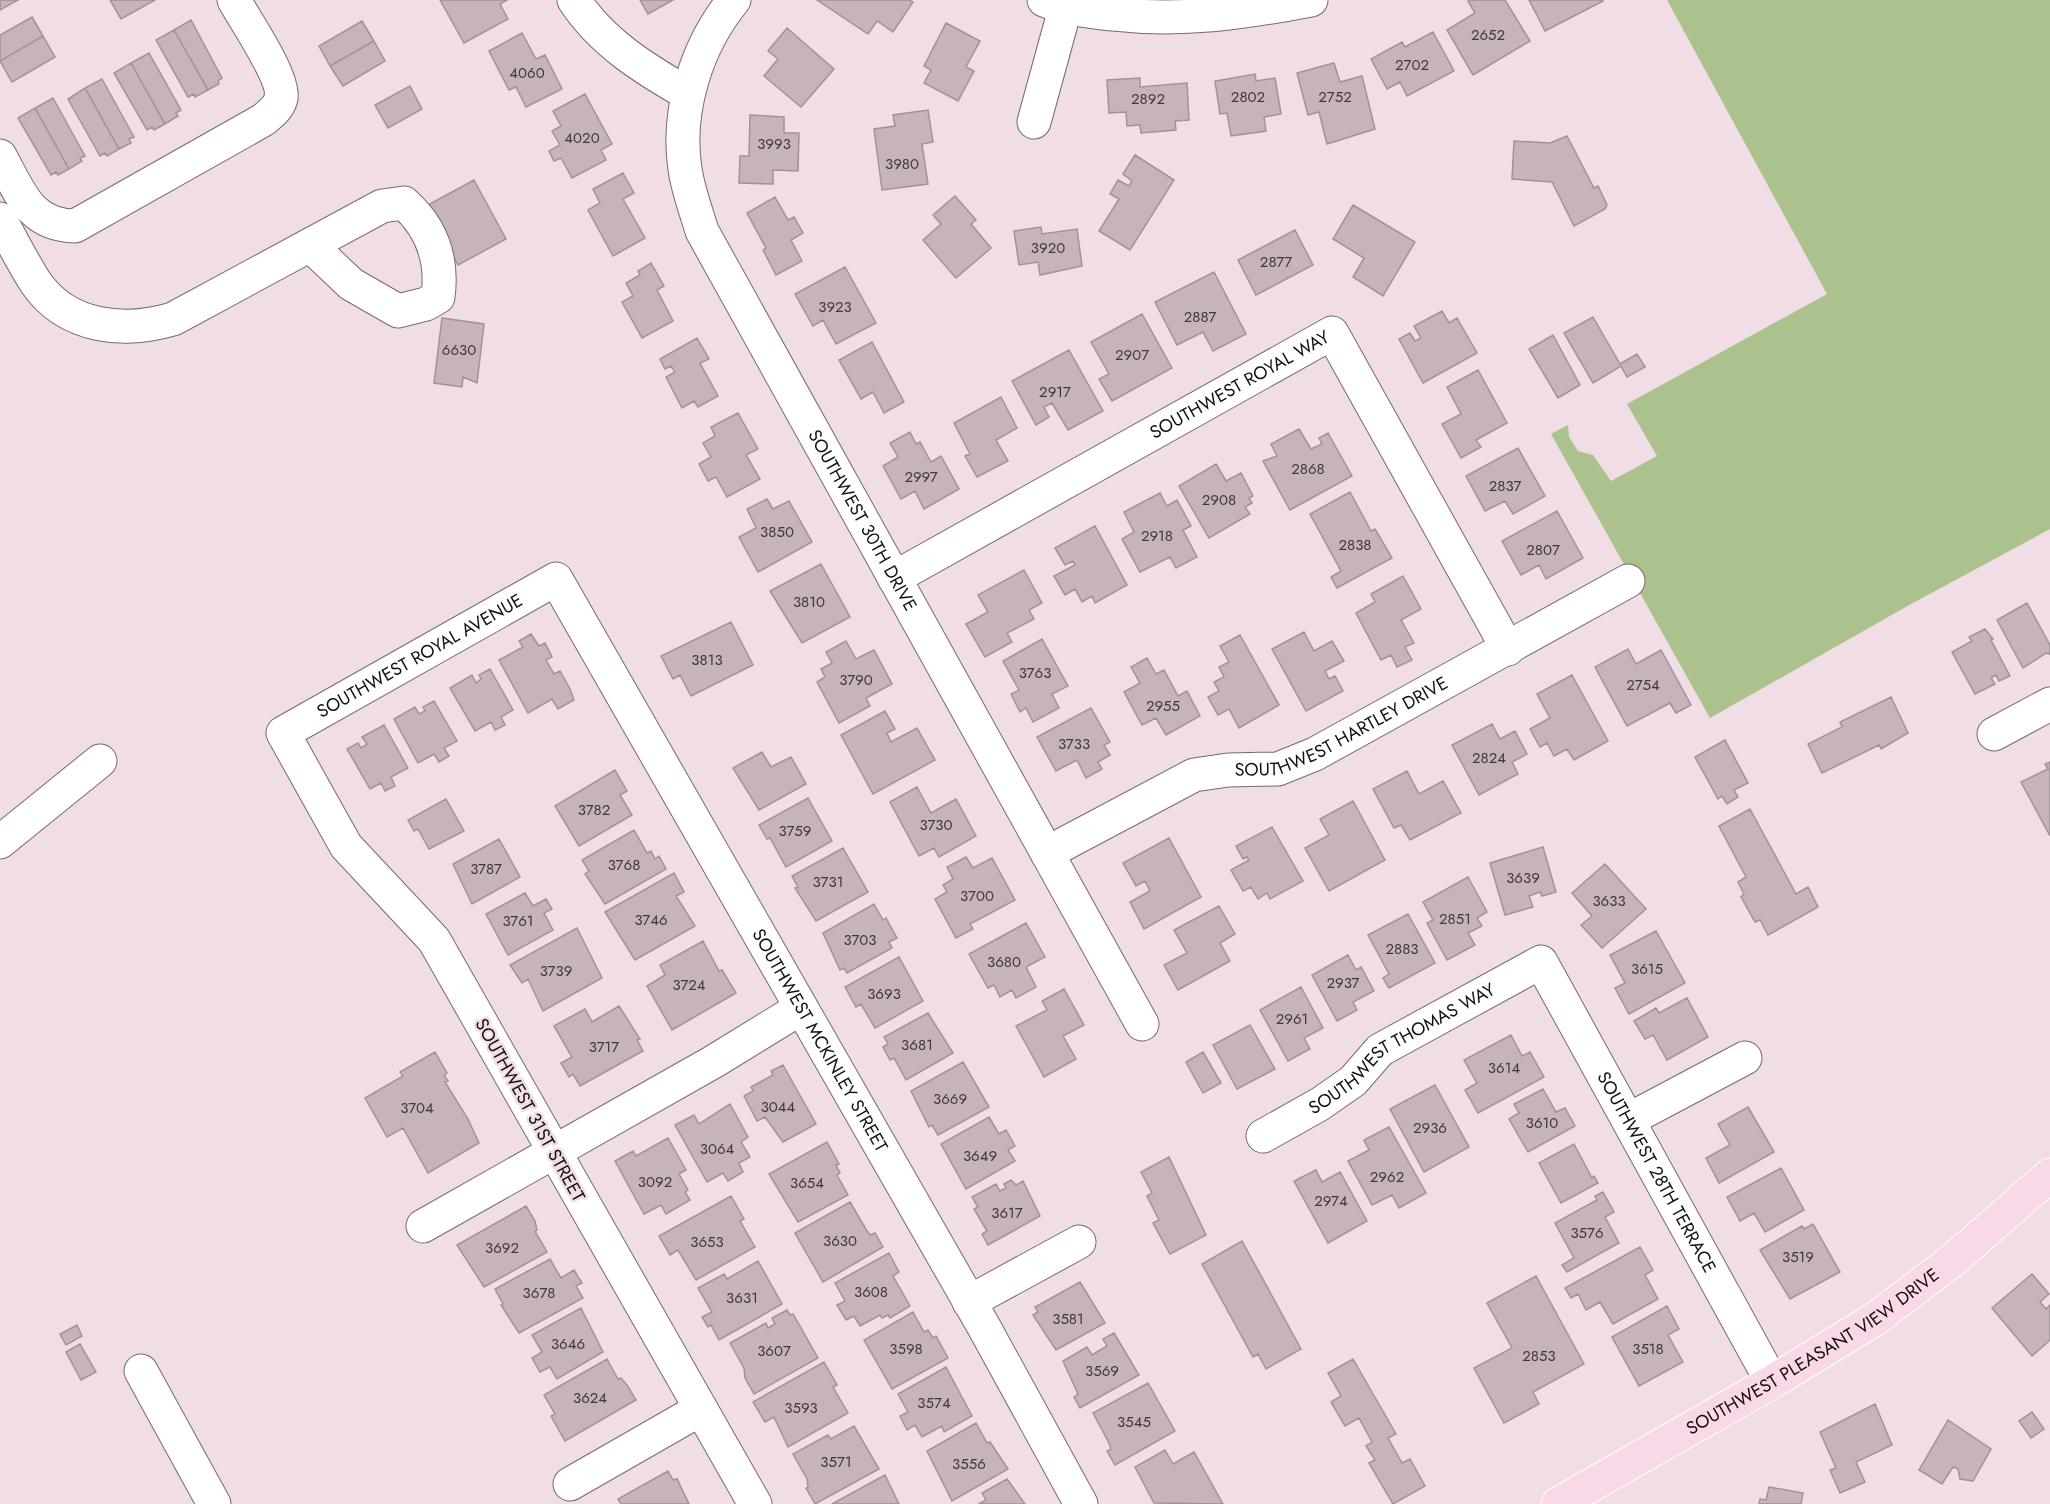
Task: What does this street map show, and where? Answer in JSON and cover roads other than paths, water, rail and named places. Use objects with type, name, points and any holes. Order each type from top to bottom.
[{"type":"main road","name":"SOUTHWEST PLEASANT VIEW DRIVE","points":[[1558,1504],[1772,1382],[1901,1301],[2045,1189]]},
{"type":"street","points":[[0,156],[26,202],[42,219],[57,226],[75,226],[263,120],[276,109],[281,97],[277,78],[234,0]]},
{"type":"street","points":[[574,0],[598,31],[626,55],[688,94]]},
{"type":"street","name":"SOUTHWEST 30TH DRIVE","points":[[734,0],[710,36],[698,60],[688,94],[684,135],[685,168],[702,231],[1142,1024]]},
{"type":"street","points":[[1034,122],[1054,4],[1156,19],[1230,15],[1311,0]]},
{"type":"street","points":[[0,219],[37,285],[55,303],[74,315],[100,325],[121,327],[137,328],[173,319],[310,245]]},
{"type":"street","name":"SOUTHWEST ROYAL WAY","points":[[894,578],[1332,333],[1508,649]]},
{"type":"street","name":"SOUTHWEST ROYAL AVENUE","points":[[283,733],[556,579]]},
{"type":"street","name":"SOUTHWEST MCKINLEY STREET","points":[[556,579],[1082,1504]]},
{"type":"street","name":"SOUTHWEST HARTLEY DRIVE","points":[[1047,853],[1194,774],[1228,770],[1278,769],[1315,754],[1628,581]]},
{"type":"street","points":[[1994,734],[2050,704]]},
{"type":"street","name":"SOUTHWEST 31ST STREET","points":[[283,733],[346,846],[434,940],[754,1504]]},
{"type":"street","points":[[0,842],[100,761]]},
{"type":"street","name":"SOUTHWEST 28TH TERRACE","points":[[1541,962],[1630,1119],[1772,1382]]},
{"type":"street","name":"SOUTHWEST THOMAS WAY","points":[[1263,1136],[1320,1104],[1353,1081],[1380,1050],[1541,962]]},
{"type":"street","points":[[423,1226],[713,1062],[801,1008]]},
{"type":"street","points":[[1630,1119],[1745,1058]]},
{"type":"street","points":[[969,1302],[1079,1242]]},
{"type":"street","points":[[141,1371],[214,1504]]},
{"type":"street","points":[[570,1484],[701,1409]]}]
